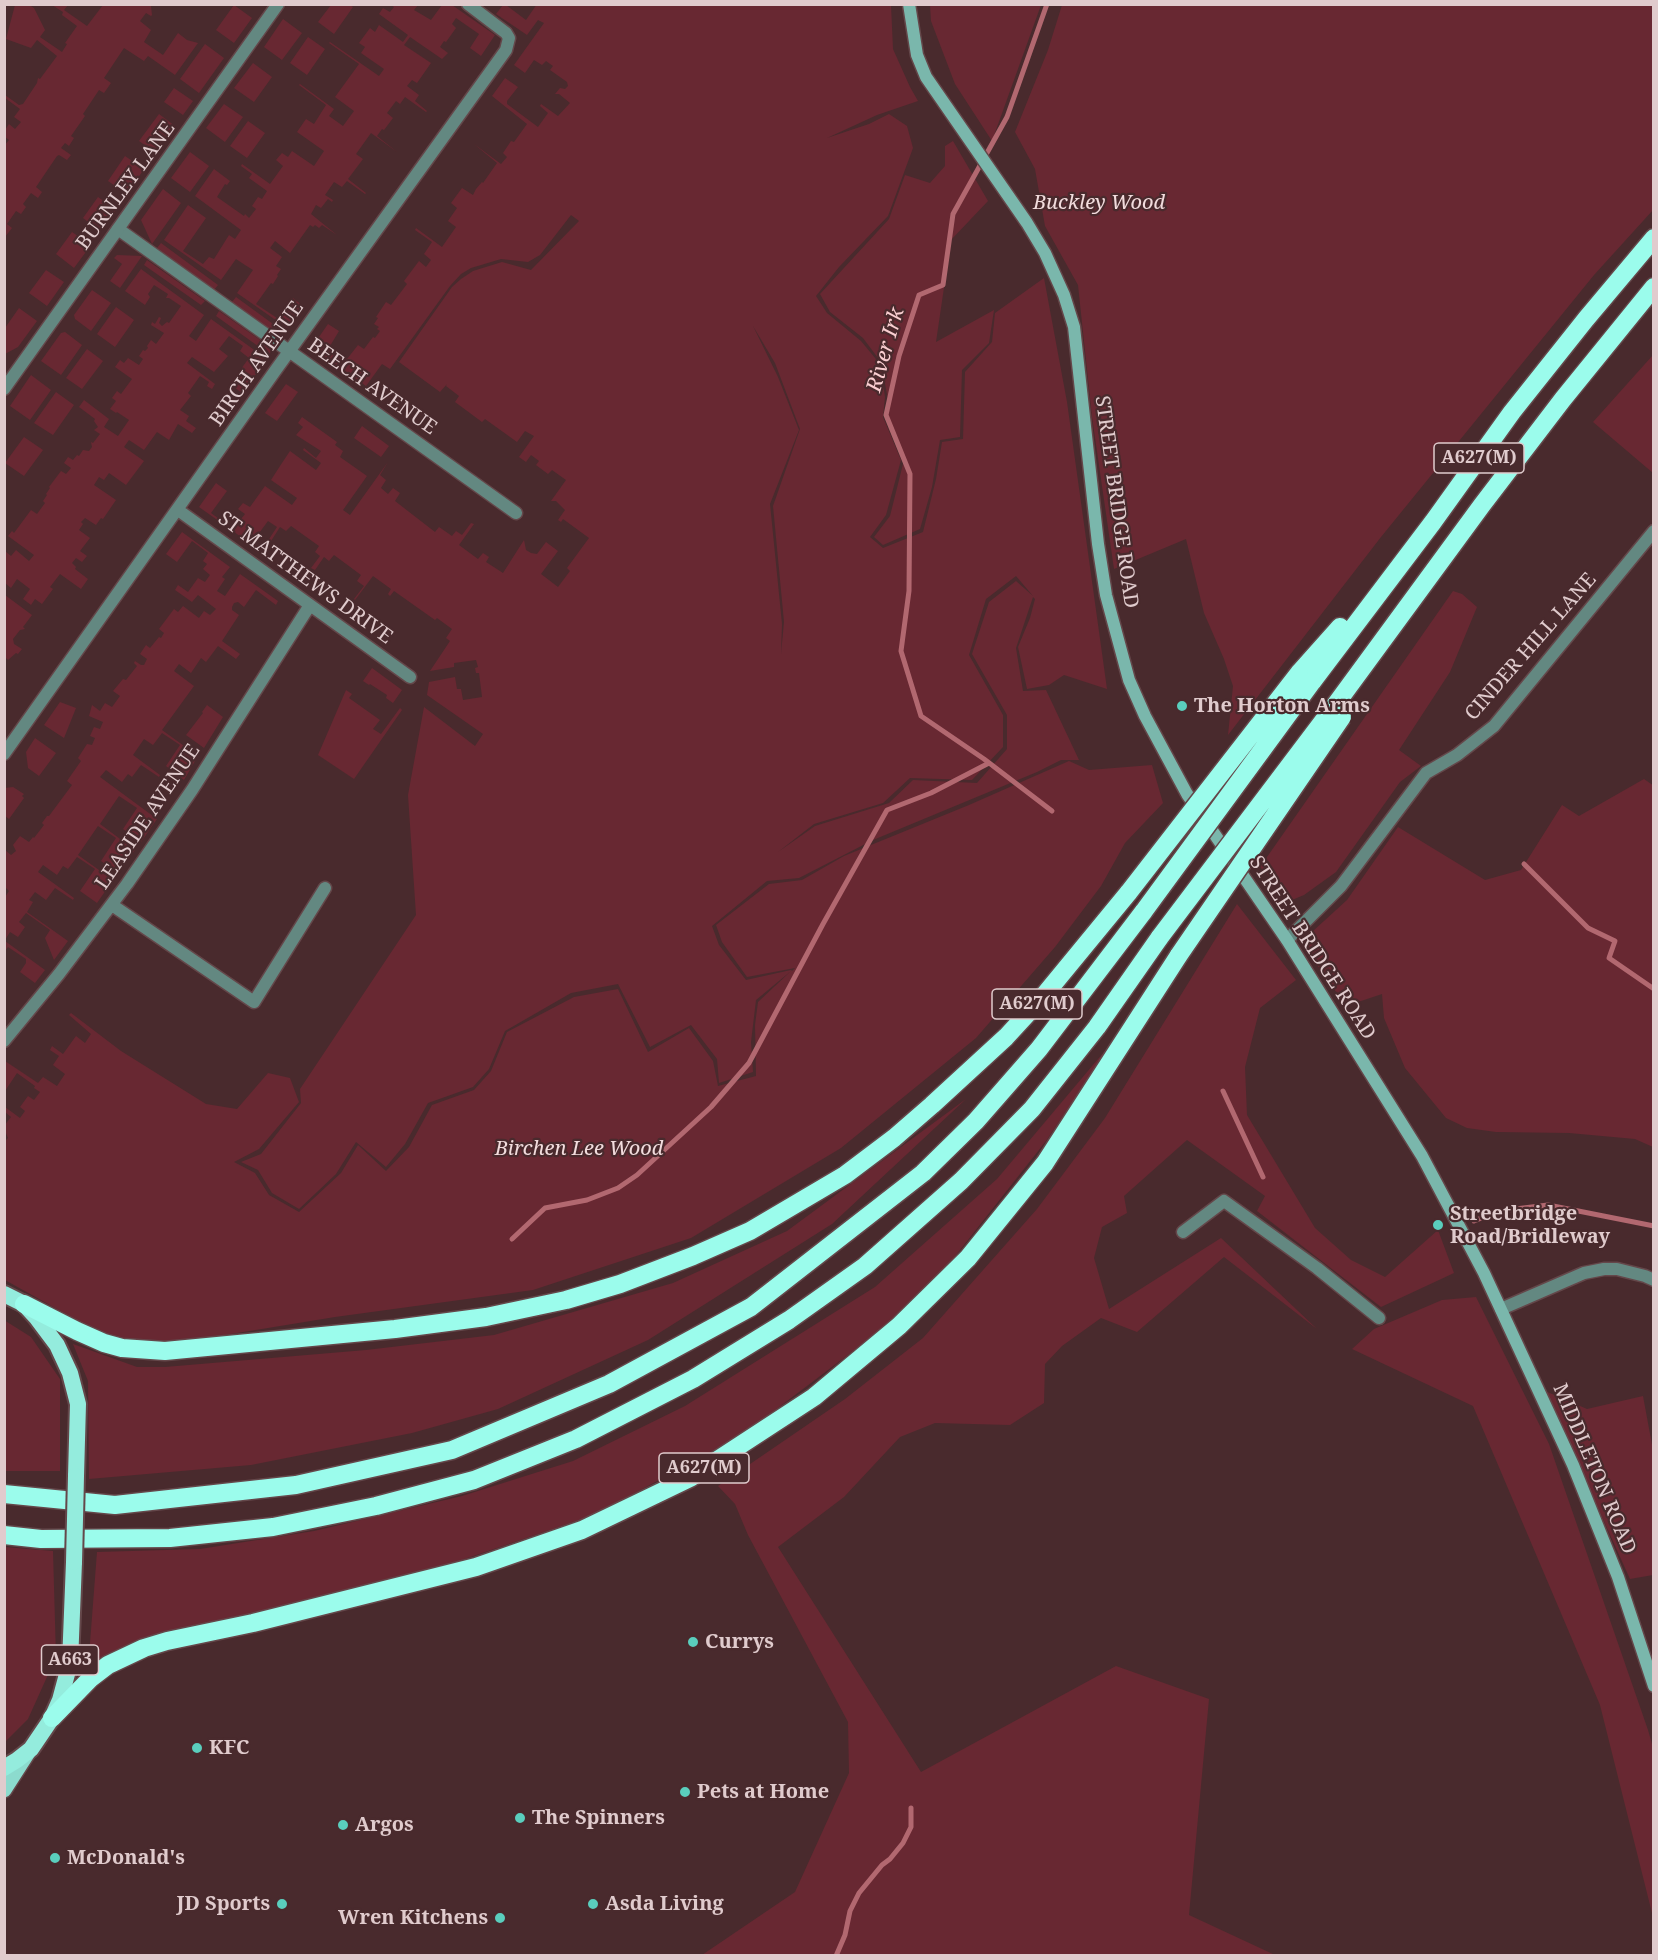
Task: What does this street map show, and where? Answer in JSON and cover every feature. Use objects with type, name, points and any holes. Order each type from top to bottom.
[{"type":"highway","name":"A627(M)","points":[[11,1297],[77,1332],[104,1342],[122,1348],[165,1351],[384,1330],[486,1317],[566,1300],[620,1284],[693,1256],[750,1231],[845,1175],[894,1138],[932,1105],[1006,1037],[1041,999],[1433,522],[1512,412],[1653,238]]},
{"type":"highway","name":"A627(M)","points":[[52,1718],[100,1672],[126,1655],[144,1648],[476,1567],[582,1530],[690,1478],[814,1397],[899,1326],[968,1258],[1045,1163],[1338,712],[1433,574],[1482,505],[1563,399],[1653,287]]},
{"type":"highway","name":"A627(M)","points":[[4,1494],[115,1505],[296,1485],[452,1450],[609,1384],[751,1307],[923,1173],[976,1121],[1039,1049],[1144,911],[1306,678]]},
{"type":"highway","name":"A627(M)","points":[[4,1535],[41,1539],[170,1538],[273,1527],[376,1506],[474,1480],[576,1439],[693,1379],[789,1320],[865,1266],[962,1180],[1032,1109],[1097,1028],[1160,937],[1338,712]]},
{"type":"highway","name":"A663","points":[[4,1768],[31,1749],[52,1718],[70,1663],[78,1404],[75,1387],[64,1359],[47,1330],[11,1297]]},
{"type":"main road","name":"STREET BRIDGE ROAD","points":[[909,4],[917,55],[926,77],[997,179],[1044,253],[1064,296],[1074,327],[1098,544],[1107,595],[1129,680],[1145,716],[1188,794],[1287,940],[1422,1156],[1484,1273]]},
{"type":"main road","name":"MIDDLETON ROAD","points":[[1484,1273],[1550,1413],[1594,1517],[1617,1577],[1653,1686]]},
{"type":"main road","name":"A663","points":[[4,1790],[31,1749]]},
{"type":"street","name":"BURNLEY LANE","points":[[4,389],[9,374],[118,229],[278,4]]},
{"type":"street","name":"BIRCH AVENUE","points":[[4,754],[506,50],[509,38],[506,33],[468,4]]},
{"type":"street","name":"BEECH AVENUE","points":[[118,229],[516,513]]},
{"type":"street","name":"ST MATTHEWS DRIVE","points":[[178,510],[410,677]]},
{"type":"street","name":"CINDER HILL LANE","points":[[1287,940],[1341,886],[1426,773],[1457,755],[1494,726],[1653,531]]},
{"type":"street","name":"LEASIDE AVENUE","points":[[4,1041],[112,905],[192,790],[310,605]]},
{"type":"street","points":[[112,905],[254,1002],[325,888]]},
{"type":"street","points":[[1183,1232],[1224,1201],[1317,1268],[1379,1318]]},
{"type":"street","points":[[1501,1309],[1584,1273],[1604,1269],[1627,1271],[1653,1280]]},
{"type":"green space","name":"Birchen Lee Wood","points":[[537,4],[891,5],[893,49],[918,101],[877,115],[827,138],[869,124],[889,114],[907,126],[913,148],[888,216],[839,267],[816,296],[827,313],[861,341],[880,364],[885,397],[883,417],[901,460],[886,515],[870,537],[883,548],[923,532],[942,442],[963,439],[965,372],[992,342],[995,313],[1044,278],[1067,402],[1107,689],[1064,675],[1049,685],[1027,689],[1018,647],[1030,618],[1035,599],[1033,597],[1016,648],[1023,691],[1046,690],[1079,760],[1061,760],[873,840],[799,878],[767,881],[712,926],[719,945],[746,980],[791,970],[792,971],[795,968],[747,977],[722,942],[716,925],[769,884],[802,880],[844,856],[1069,761],[1089,770],[1152,765],[1163,803],[1125,843],[1101,886],[1055,947],[976,1038],[841,1148],[691,1238],[533,1290],[335,1317],[152,1347],[107,1337],[5,1280],[4,1142],[8,1138],[4,1126],[11,1117],[5,1112],[5,1107],[20,1118],[25,1111],[20,1107],[28,1096],[34,1100],[40,1092],[17,1073],[5,1091],[4,1062],[38,1083],[43,1077],[57,1086],[65,1074],[53,1065],[59,1056],[50,1050],[52,1046],[63,1054],[76,1036],[85,1043],[91,1034],[69,1015],[71,1013],[121,1051],[206,1104],[237,1109],[268,1073],[290,1078],[299,1102],[259,1149],[234,1162],[255,1173],[269,1195],[299,1212],[341,1173],[358,1145],[386,1171],[409,1147],[432,1105],[474,1090],[491,1071],[507,1032],[574,997],[618,989],[648,1052],[689,1028],[713,1061],[718,1086],[756,1076],[755,1025],[758,1002],[791,971],[756,1000],[751,1042],[753,1072],[719,1083],[717,1059],[691,1025],[650,1047],[618,984],[571,993],[505,1031],[489,1069],[473,1087],[428,1103],[405,1144],[386,1167],[356,1142],[336,1174],[299,1209],[272,1193],[258,1170],[241,1162],[261,1154],[301,1103],[300,1089],[416,915],[408,795],[424,707],[475,746],[483,734],[427,695],[429,682],[455,677],[457,689],[461,689],[463,700],[482,697],[479,673],[476,673],[475,668],[478,667],[476,660],[454,663],[454,667],[430,671],[450,641],[446,638],[452,629],[437,618],[435,620],[394,591],[390,596],[388,594],[391,589],[373,576],[355,600],[364,586],[357,581],[361,575],[334,555],[329,561],[324,557],[315,570],[311,568],[320,556],[315,552],[319,546],[291,526],[286,531],[280,527],[271,541],[269,539],[277,527],[268,521],[251,544],[199,507],[216,483],[227,491],[211,513],[233,529],[245,514],[238,509],[243,503],[250,507],[265,486],[292,505],[297,498],[271,480],[290,451],[316,470],[321,463],[303,450],[304,448],[316,458],[321,451],[296,435],[303,427],[298,423],[302,417],[337,442],[335,445],[343,451],[340,457],[367,476],[343,510],[350,515],[388,462],[380,475],[386,480],[381,488],[388,494],[393,488],[400,493],[395,501],[435,532],[439,527],[452,536],[456,531],[462,535],[471,523],[474,524],[459,545],[478,559],[483,553],[489,557],[486,562],[503,573],[524,540],[526,550],[537,554],[546,542],[558,551],[541,574],[558,587],[570,571],[567,568],[589,538],[563,519],[561,522],[558,520],[565,510],[556,501],[551,501],[566,480],[552,470],[548,474],[536,465],[539,461],[531,455],[526,462],[519,457],[534,436],[525,431],[517,442],[485,419],[482,422],[455,402],[459,396],[446,386],[447,384],[440,392],[399,362],[452,287],[461,279],[473,271],[502,262],[531,270],[579,221],[571,215],[540,255],[528,262],[501,259],[471,268],[461,274],[390,369],[382,364],[366,386],[312,347],[328,324],[339,331],[330,346],[347,359],[358,345],[364,349],[380,331],[377,329],[379,327],[374,324],[386,302],[391,305],[407,284],[404,281],[419,261],[426,267],[431,260],[424,254],[432,242],[415,230],[416,228],[442,247],[456,227],[448,221],[457,208],[451,203],[462,188],[473,195],[497,163],[474,144],[501,164],[507,157],[503,153],[527,124],[492,96],[505,78],[518,87],[507,104],[538,127],[548,113],[540,106],[541,104],[558,116],[570,103],[559,94],[555,94],[560,88],[565,89],[568,86],[567,82],[550,70],[553,66],[546,61],[542,65],[534,60],[525,73],[514,65],[544,23],[538,20],[527,35],[496,14],[503,5],[506,5],[526,20]],"holes":[[[753,326],[775,363],[800,429],[773,506],[784,622],[781,654],[782,624],[770,504],[799,430],[778,377]],[[1016,576],[1033,596],[1016,581],[989,602],[972,654],[1007,715],[1007,749],[977,783],[913,780],[889,803],[815,826],[778,852],[814,824],[883,803],[910,778],[972,780],[1003,747],[1003,715],[969,655],[986,599]]]},
{"type":"green space","points":[[15,5],[29,5],[34,8],[45,30],[40,37],[62,52],[67,44],[65,43],[77,26],[52,5],[68,5],[64,10],[87,26],[103,5],[149,5],[152,15],[146,13],[140,21],[151,30],[144,42],[163,55],[178,33],[187,40],[198,43],[175,75],[148,56],[144,61],[124,48],[104,78],[111,83],[104,93],[99,90],[71,136],[74,138],[69,146],[65,143],[61,148],[71,155],[67,160],[57,156],[36,187],[42,192],[38,198],[31,193],[23,204],[26,207],[21,214],[16,211],[7,224],[12,228],[5,237],[4,146],[9,140],[5,137],[5,130],[9,124],[15,129],[21,122],[14,117],[20,109],[5,98],[5,95],[19,105],[23,104],[38,78],[40,79],[57,56],[37,40],[31,48],[6,39]]},
{"type":"green space","points":[[234,5],[252,18],[234,43],[216,30]]},
{"type":"green space","points":[[331,5],[353,7],[334,34],[318,22]]},
{"type":"green space","points":[[391,5],[418,5],[414,10],[431,20],[442,5],[452,5],[495,35],[481,56],[470,48],[479,34],[456,18],[452,24],[456,28],[440,47],[448,53],[442,59],[410,37],[404,45],[431,63],[417,83],[412,80],[407,86],[419,95],[415,101],[427,111],[405,97],[400,104],[396,101],[387,113],[393,118],[377,136],[397,152],[371,133],[356,154],[363,159],[348,179],[366,193],[347,181],[342,187],[334,182],[325,195],[333,200],[332,202],[328,199],[321,208],[316,205],[311,214],[337,235],[322,225],[319,228],[310,225],[290,253],[275,241],[270,248],[282,257],[276,266],[281,269],[273,284],[271,283],[256,304],[280,320],[293,298],[303,306],[287,328],[237,293],[253,270],[236,259],[221,280],[164,240],[188,205],[206,218],[183,251],[203,264],[209,257],[214,259],[229,235],[235,239],[241,230],[195,196],[214,169],[230,181],[227,185],[225,184],[217,197],[249,218],[256,209],[252,206],[258,197],[262,199],[267,191],[249,178],[252,174],[241,166],[242,164],[270,184],[283,166],[276,160],[282,153],[288,157],[292,151],[314,166],[324,151],[297,132],[306,119],[314,124],[326,105],[299,85],[334,109],[329,116],[343,126],[354,111],[335,97],[359,64],[329,43],[379,76],[384,69],[361,53],[365,47],[359,43],[370,28],[375,32],[379,25],[403,42],[408,35],[379,14],[383,8],[390,12],[394,7]]},
{"type":"green space","points":[[930,5],[1041,5],[992,141],[955,84],[931,21]]},
{"type":"green space","name":"Buckley Wood","points":[[1062,5],[1653,5],[1653,210],[1594,275],[1381,537],[1228,735],[1233,686],[1204,613],[1186,539],[1114,569],[1092,417],[1078,285],[1045,226],[1035,169],[1015,132],[1048,50]]},
{"type":"green space","points":[[283,19],[302,33],[282,60],[264,47]]},
{"type":"green space","points":[[308,37],[325,49],[307,75],[290,63]]},
{"type":"green space","points":[[205,44],[224,58],[199,93],[180,79]]},
{"type":"green space","points":[[253,63],[272,77],[254,102],[234,88]]},
{"type":"green space","points":[[174,88],[193,101],[183,115],[164,102]]},
{"type":"green space","points":[[224,104],[243,117],[225,142],[206,128]]},
{"type":"green space","points":[[159,114],[175,126],[156,153],[139,141]]},
{"type":"green space","points":[[248,121],[265,133],[247,158],[230,146]]},
{"type":"green space","points":[[953,141],[988,201],[951,240],[936,342],[994,310],[989,343],[962,370],[960,437],[940,440],[932,487],[920,529],[883,545],[874,537],[890,516],[904,460],[886,417],[888,400],[881,362],[863,338],[830,312],[820,294],[889,219],[905,175],[930,183],[945,166],[945,146]]},
{"type":"green space","points":[[190,152],[209,166],[190,192],[171,178]]},
{"type":"green space","points":[[125,156],[144,169],[127,194],[108,181]]},
{"type":"green space","points":[[163,189],[181,203],[152,244],[141,220]]},
{"type":"green space","points":[[98,197],[116,210],[100,231],[83,218]]},
{"type":"green space","points":[[72,232],[91,245],[74,268],[56,254]]},
{"type":"green space","points":[[161,243],[218,285],[214,290],[157,248]]},
{"type":"green space","points":[[117,255],[142,256],[120,288],[110,281],[122,264],[114,258]]},
{"type":"green space","points":[[147,260],[205,301],[201,305],[144,265]]},
{"type":"green space","points":[[141,269],[204,315],[189,336],[196,341],[211,319],[267,359],[242,393],[230,384],[249,358],[240,351],[243,346],[229,336],[219,349],[228,356],[214,372],[192,357],[187,363],[215,384],[212,389],[207,386],[209,382],[200,376],[188,393],[191,396],[180,410],[189,416],[186,421],[196,428],[192,433],[178,424],[169,440],[157,432],[144,450],[129,440],[124,447],[144,461],[126,485],[109,473],[104,480],[99,477],[94,485],[116,500],[96,525],[85,518],[81,522],[83,524],[79,530],[90,538],[80,551],[87,556],[82,562],[76,558],[72,563],[75,569],[88,579],[81,589],[60,574],[50,587],[53,589],[42,604],[35,599],[31,605],[23,599],[30,589],[17,579],[11,588],[5,583],[5,551],[11,556],[16,550],[29,561],[34,555],[8,536],[12,531],[14,533],[31,510],[37,514],[45,503],[43,501],[49,487],[61,471],[66,474],[71,468],[64,463],[68,457],[73,460],[83,450],[89,451],[92,447],[91,442],[93,443],[100,434],[94,430],[98,427],[95,419],[79,407],[84,400],[109,419],[104,427],[118,436],[129,420],[110,409],[116,401],[112,398],[117,391],[121,394],[132,379],[115,367],[120,360],[124,363],[128,358],[139,365],[143,359],[139,356],[143,350],[148,348],[151,340],[156,344],[164,333],[151,325],[152,322],[155,324],[159,317],[161,318],[159,323],[162,326],[169,323],[181,306],[166,298],[168,294],[154,285],[145,305],[125,291]]},
{"type":"green space","points":[[46,270],[64,282],[47,306],[29,293]]},
{"type":"green space","points":[[92,290],[111,303],[91,331],[75,319],[74,315]]},
{"type":"green space","points":[[236,297],[284,332],[280,337],[232,302]]},
{"type":"green space","points":[[116,307],[134,320],[115,347],[97,334]]},
{"type":"green space","points":[[19,308],[37,321],[18,347],[5,354],[5,328]]},
{"type":"green space","points":[[219,311],[273,349],[269,354],[216,316]]},
{"type":"green space","points":[[65,332],[82,345],[61,375],[41,361],[61,333]]},
{"type":"green space","points":[[87,349],[103,361],[82,389],[66,378]]},
{"type":"green space","points":[[1653,355],[1653,473],[1593,422]]},
{"type":"green space","points":[[31,375],[51,390],[30,420],[10,406]]},
{"type":"green space","points":[[286,384],[298,392],[277,421],[265,413]]},
{"type":"green space","points":[[56,392],[74,405],[53,435],[34,423]]},
{"type":"green space","points":[[362,426],[389,446],[381,457],[354,438]]},
{"type":"green space","points":[[24,437],[43,450],[24,476],[5,463]]},
{"type":"green space","points":[[182,532],[230,567],[222,577],[225,579],[217,591],[225,596],[240,574],[278,601],[276,605],[256,590],[244,607],[238,602],[234,603],[232,610],[239,615],[222,641],[240,654],[236,659],[218,646],[206,662],[201,658],[191,673],[179,664],[174,671],[194,686],[162,730],[198,756],[184,780],[166,766],[180,745],[162,733],[153,745],[144,739],[133,755],[160,775],[159,777],[141,765],[132,777],[128,774],[122,782],[106,770],[100,777],[157,819],[141,842],[123,829],[137,808],[119,796],[100,824],[135,850],[118,873],[101,861],[116,838],[98,826],[78,855],[113,880],[97,903],[80,891],[95,869],[77,857],[68,869],[63,866],[57,875],[43,865],[38,872],[74,898],[73,900],[55,888],[46,900],[35,892],[29,900],[33,902],[27,912],[68,941],[54,960],[45,938],[50,930],[26,913],[19,922],[25,927],[18,937],[10,932],[5,940],[5,897],[9,891],[5,887],[5,850],[11,855],[16,851],[13,845],[20,836],[29,842],[44,825],[42,823],[72,785],[67,781],[81,761],[78,758],[87,744],[92,745],[95,738],[90,736],[94,727],[100,729],[103,722],[89,716],[92,705],[100,711],[105,703],[112,707],[120,696],[113,691],[137,666],[135,661],[144,665],[147,659],[140,654],[146,645],[150,648],[159,637],[161,638],[164,633],[159,629],[174,609],[178,612],[183,606],[199,618],[204,611],[210,615],[216,609],[198,595],[192,602],[175,590],[178,585],[188,592],[198,578],[205,582],[210,575],[203,569],[207,564],[203,561],[208,553],[192,541],[177,562],[166,554]]},
{"type":"green space","points":[[1453,591],[1462,594],[1477,607],[1450,672],[1399,750],[1421,766],[1400,782],[1336,872],[1304,895],[1292,900],[1260,867]]},
{"type":"green space","points":[[5,595],[32,615],[23,627],[25,629],[20,630],[13,639],[14,644],[22,649],[8,660],[4,656]]},
{"type":"green space","points":[[372,668],[402,690],[393,703],[386,698],[387,695],[363,681]]},
{"type":"green space","points":[[346,690],[352,694],[349,698],[380,720],[373,729],[381,734],[400,708],[402,710],[354,779],[318,755]]},
{"type":"green space","points":[[60,702],[76,708],[64,738],[44,725]]},
{"type":"green space","points":[[207,705],[223,717],[204,748],[186,735]]},
{"type":"green space","points":[[35,738],[56,753],[39,776],[28,768],[26,752]]},
{"type":"green space","points":[[1644,779],[1654,786],[1653,1147],[1635,1139],[1569,1133],[1496,1132],[1467,1128],[1446,1118],[1405,1068],[1384,1018],[1382,994],[1346,1006],[1301,942],[1347,900],[1398,827],[1485,880],[1521,870],[1562,805],[1579,816]]},
{"type":"green space","points":[[13,787],[24,794],[22,796],[24,798],[9,819],[5,816],[5,788]]},
{"type":"green space","points":[[1237,904],[1296,980],[1260,1008],[1245,1067],[1247,1115],[1315,1228],[1351,1260],[1385,1277],[1438,1230],[1454,1273],[1381,1307],[1257,1211],[1265,1196],[1187,1140],[1124,1196],[1127,1213],[1102,1227],[1094,1258],[1109,1309],[1221,1238],[1317,1329],[1224,1257],[1137,1332],[1101,1318],[1062,1346],[1045,1364],[1044,1403],[1010,1425],[935,1423],[900,1437],[844,1497],[778,1547],[921,1772],[1116,1666],[1209,1699],[1189,1915],[1275,1955],[702,1955],[795,1892],[849,1773],[848,1722],[748,1535],[735,1504],[718,1486],[845,1399],[923,1338],[1037,1209],[1105,1118]]},
{"type":"green space","points":[[5,941],[45,970],[35,983],[20,972],[26,959],[8,947],[5,951]]},
{"type":"green space","points":[[1114,1040],[1046,1141],[953,1259],[894,1320],[741,1436],[594,1515],[459,1561],[346,1593],[145,1637],[88,1669],[97,1552],[200,1549],[314,1531],[462,1496],[573,1461],[685,1406],[875,1287],[997,1179]]},
{"type":"green space","points":[[966,1099],[832,1224],[648,1340],[498,1409],[412,1433],[251,1465],[89,1479],[88,1381],[73,1344],[137,1367],[165,1367],[366,1350],[494,1335],[673,1283],[787,1231]]},
{"type":"green space","points":[[1476,1297],[1549,1444],[1654,1751],[1653,1917],[1600,1705],[1473,1406],[1352,1349],[1374,1329],[1442,1300]]},
{"type":"green space","points":[[4,1320],[31,1337],[60,1379],[60,1471],[5,1471]]},
{"type":"green space","points":[[1545,1391],[1587,1409],[1643,1396],[1653,1450],[1653,1575],[1630,1579]]},
{"type":"green space","points":[[5,1547],[53,1551],[56,1657],[28,1719],[5,1742]]},
{"type":"waterway","name":"River Irk","points":[[1047,4],[1007,117],[953,214],[943,285],[919,295],[899,356],[886,415],[910,474],[909,591],[901,651],[921,716],[984,759],[1052,811]]},
{"type":"waterway","points":[[512,1239],[545,1208],[587,1200],[618,1188],[637,1175],[711,1107],[749,1063],[887,810],[931,793],[989,763]]},
{"type":"waterway","points":[[1524,864],[1588,928],[1615,941],[1609,958],[1654,989]]},
{"type":"waterway","name":"River Irk","points":[[1223,1091],[1263,1177]]},
{"type":"waterway","name":"River Irk","points":[[1474,1221],[1499,1211],[1548,1205],[1654,1226]]},
{"type":"waterway","points":[[836,1956],[845,1935],[850,1911],[859,1893],[903,1843],[911,1827],[911,1808]]},
{"type":"place","name":"The Horton Arms","points":[[1182,706]]},
{"type":"place","name":"Streetbridge Road/Bridleway","points":[[1438,1225]]},
{"type":"place","name":"Currys","points":[[693,1642]]},
{"type":"place","name":"KFC","points":[[197,1748]]},
{"type":"place","name":"Pets at Home","points":[[685,1792]]},
{"type":"place","name":"The Spinners","points":[[520,1818]]},
{"type":"place","name":"Argos","points":[[343,1825]]},
{"type":"place","name":"McDonald's","points":[[55,1858]]},
{"type":"place","name":"JD Sports","points":[[282,1904]]},
{"type":"place","name":"Asda Living","points":[[593,1904]]},
{"type":"place","name":"Wren Kitchens","points":[[500,1918]]}]
